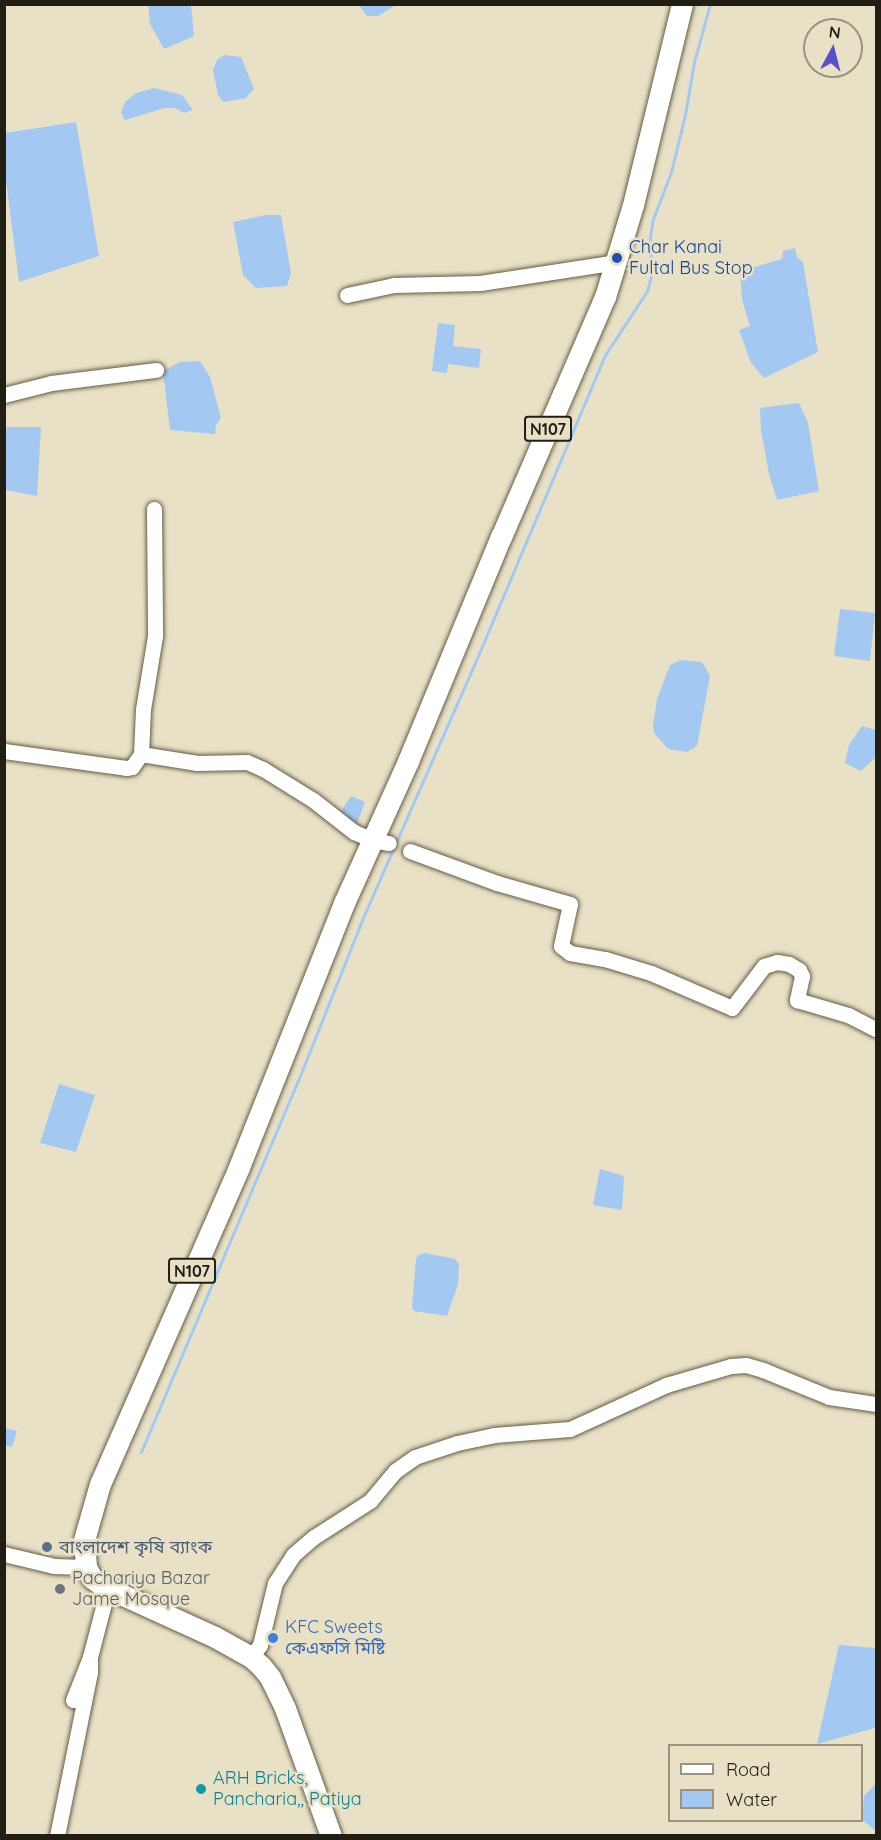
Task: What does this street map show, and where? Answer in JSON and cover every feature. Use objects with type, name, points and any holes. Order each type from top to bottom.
[{"type":"highway","name":"N107","points":[[86,1567],[84,1540],[100,1484],[248,1146],[312,980],[381,841],[605,297],[617,262],[682,4]]},
{"type":"highway","points":[[86,1567],[92,1578],[108,1588],[215,1637],[251,1657],[270,1677],[331,1836]]},
{"type":"street","points":[[347,295],[394,285],[480,283],[617,262]]},
{"type":"street","points":[[4,395],[51,383],[156,370]]},
{"type":"street","points":[[4,751],[126,768],[132,767],[141,754],[143,709],[155,636],[154,509]]},
{"type":"street","points":[[141,754],[197,763],[247,762],[313,800],[354,832],[381,841]]},
{"type":"street","points":[[411,851],[497,883],[562,899],[570,904],[561,946],[570,953],[605,959],[651,973],[732,1008],[764,966],[777,962],[789,964],[799,970],[802,976],[797,1000],[848,1015],[876,1029]]},
{"type":"street","points":[[251,1657],[260,1645],[275,1583],[293,1555],[314,1537],[370,1501],[395,1471],[415,1457],[458,1443],[494,1435],[570,1429],[666,1385],[731,1366],[746,1365],[763,1370],[830,1397],[876,1404]]},
{"type":"street","points":[[4,1554],[54,1566],[86,1567]]},
{"type":"street","points":[[73,1700],[90,1657],[108,1588]]},
{"type":"street","points":[[57,1836],[90,1672],[90,1657]]},
{"type":"water","points":[[148,5],[191,5],[194,36],[164,49],[150,24]]},
{"type":"water","points":[[359,5],[396,5],[378,16],[367,16]]},
{"type":"water","points":[[224,55],[241,57],[254,89],[246,98],[223,102],[218,95],[213,70],[217,60]]},
{"type":"water","points":[[154,88],[182,95],[193,110],[184,113],[175,108],[165,108],[125,120],[121,113],[125,102],[136,93]]},
{"type":"water","points":[[76,122],[99,256],[19,282],[5,173],[5,133]]},
{"type":"water","points":[[265,215],[281,215],[291,273],[287,286],[256,288],[243,275],[233,222]]},
{"type":"water","points":[[795,248],[797,257],[803,262],[818,352],[764,378],[751,363],[739,330],[750,326],[742,300],[740,271],[782,259],[783,251]]},
{"type":"water","points":[[438,323],[455,325],[453,346],[481,349],[479,368],[448,364],[447,373],[432,371]]},
{"type":"water","points":[[200,361],[210,377],[221,418],[216,425],[215,434],[170,430],[163,371],[180,362]]},
{"type":"water","points":[[799,403],[808,423],[819,491],[777,500],[769,474],[761,430],[760,408]]},
{"type":"water","points":[[6,427],[41,427],[37,496],[5,490]]},
{"type":"water","points":[[840,609],[875,613],[870,661],[834,656]]},
{"type":"water","points":[[681,660],[702,662],[710,676],[697,746],[687,752],[668,749],[654,733],[653,726],[657,699],[670,665]]},
{"type":"water","points":[[862,726],[876,730],[876,757],[861,771],[845,763],[849,745]]},
{"type":"water","points":[[351,796],[365,802],[356,827],[338,815]]},
{"type":"water","points":[[59,1084],[95,1095],[76,1152],[40,1143]]},
{"type":"water","points":[[600,1169],[624,1176],[622,1210],[593,1205]]},
{"type":"water","points":[[425,1253],[455,1259],[459,1264],[458,1284],[447,1316],[414,1311],[412,1307],[416,1259],[418,1255]]},
{"type":"water","points":[[4,1428],[17,1431],[12,1447],[5,1445]]},
{"type":"water","points":[[839,1645],[876,1648],[875,1728],[817,1744]]},
{"type":"water","points":[[876,1783],[876,1831],[863,1821],[864,1796]]},
{"type":"waterway","points":[[141,1452],[298,1081],[362,920],[472,670],[605,355],[647,291],[651,276],[650,236],[653,219],[671,172],[685,115],[694,62],[710,4]]},
{"type":"place","name":"Char Kanai Fultal Bus Stop","points":[[617,258]]},
{"type":"place","name":"বাংলাদেশ কৃষি ব্যাংক","points":[[47,1547]]},
{"type":"place","name":"Pachariya Bazar Jame Mosque","points":[[60,1589]]},
{"type":"place","name":"KFC Sweets কেএফসি মিষ্টি","points":[[273,1638]]},
{"type":"place","name":"ARH Bricks, Pancharia,, Patiya","points":[[201,1789]]}]
